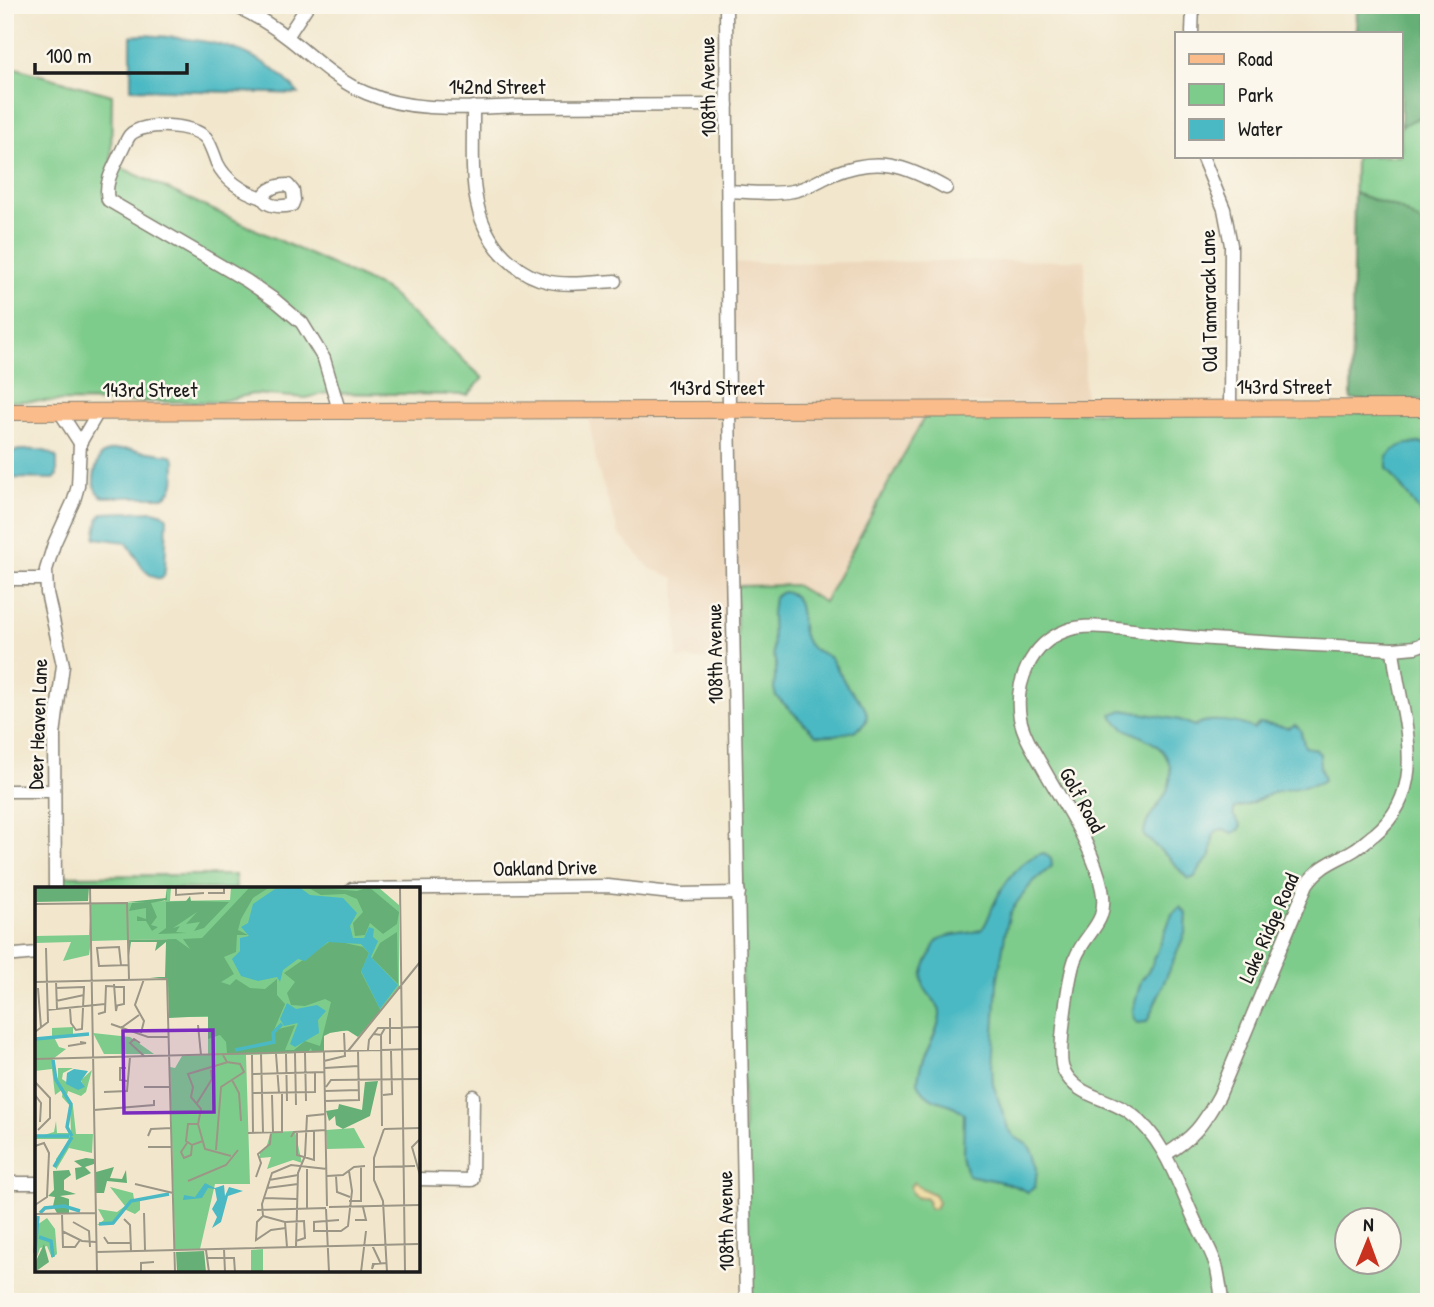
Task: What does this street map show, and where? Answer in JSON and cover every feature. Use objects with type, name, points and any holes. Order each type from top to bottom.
[{"type":"main road","name":"143rd Street","points":[[5,412],[1429,408]]},
{"type":"street","name":"142nd Street","points":[[233,5],[251,13],[287,37],[341,80],[364,93],[391,102],[420,106],[474,107],[727,105]]},
{"type":"street","points":[[287,37],[308,5]]},
{"type":"street","name":"108th Avenue","points":[[726,5],[729,409],[746,1302]]},
{"type":"street","points":[[1192,32],[1193,5]]},
{"type":"street","points":[[474,107],[474,178],[478,212],[488,238],[503,256],[524,274],[551,283],[615,282]]},
{"type":"street","points":[[262,198],[246,192],[232,181],[220,168],[205,138],[194,130],[169,126],[141,128],[130,135],[109,178],[106,191],[108,200],[247,281],[302,323],[324,359],[339,410]]},
{"type":"street","name":"Old Tamarack Lane","points":[[1203,158],[1217,190],[1231,245],[1230,408]]},
{"type":"street","points":[[729,191],[796,191],[853,166],[883,164],[916,171],[946,188]]},
{"type":"street","points":[[60,412],[80,443]]},
{"type":"street","name":"Deer Heaven Lane","points":[[55,887],[54,735],[63,665],[46,579],[54,544],[78,486],[80,443],[98,412]]},
{"type":"street","points":[[5,579],[46,579]]},
{"type":"street","name":"Golf Road","points":[[1222,1302],[1216,1266],[1164,1155],[1148,1130],[1130,1112],[1073,1085],[1062,1066],[1060,1044],[1076,958],[1100,920],[1104,905],[1096,864],[1031,746],[1020,719],[1020,693],[1025,671],[1035,652],[1050,639],[1067,630],[1090,626],[1186,637],[1393,649],[1415,647],[1429,642]]},
{"type":"street","name":"Lake Ridge Road","points":[[1164,1155],[1184,1144],[1202,1126],[1219,1096],[1307,884],[1316,872],[1354,850],[1382,829],[1397,812],[1406,793],[1412,774],[1413,750],[1393,649]]},
{"type":"street","points":[[5,791],[54,791]]},
{"type":"street","name":"Oakland Drive","points":[[420,888],[608,886],[680,894],[739,893]]},
{"type":"street","points":[[5,956],[35,953]]},
{"type":"street","points":[[420,1179],[472,1180],[473,1096]]},
{"type":"street","points":[[5,1183],[35,1183]]},
{"type":"shaded area","points":[[1085,260],[1085,403],[732,405],[732,263]]},
{"type":"shaded area","points":[[725,412],[731,660],[677,659],[675,578],[651,569],[619,534],[597,467],[588,413]]},
{"type":"shaded area","points":[[927,412],[824,602],[795,585],[736,586],[733,413]]},
{"type":"green space","points":[[1357,5],[1429,5],[1429,400],[1351,400],[1355,158],[1402,158],[1402,32],[1356,32]]},
{"type":"green space","points":[[1357,5],[1429,5],[1429,113],[1402,126],[1402,32],[1357,32]]},
{"type":"green space","points":[[5,65],[112,95],[111,163],[385,289],[483,378],[468,395],[326,393],[306,398],[253,394],[217,402],[5,401]]},
{"type":"green space","points":[[1354,193],[1400,209],[1429,228],[1429,400],[1351,400]]},
{"type":"green space","points":[[927,412],[1429,413],[1429,1302],[746,1302],[736,586],[795,585],[824,602]]},
{"type":"green space","points":[[235,875],[236,887],[62,887],[62,876]]},
{"type":"sand","points":[[914,1182],[934,1194],[938,1202],[935,1209],[929,1208],[925,1197],[917,1198],[912,1193],[910,1187]]},
{"type":"water","points":[[131,36],[209,42],[248,54],[283,77],[299,94],[131,89]]},
{"type":"water","points":[[1420,443],[1429,445],[1429,519],[1425,519],[1387,468],[1387,457],[1394,450]]},
{"type":"water","points":[[127,449],[171,455],[175,460],[175,476],[168,494],[163,497],[103,497],[98,493],[94,478],[101,455],[112,450]]},
{"type":"water","points":[[40,450],[53,455],[57,458],[57,476],[54,479],[5,478],[5,453]]},
{"type":"water","points":[[153,511],[164,514],[167,518],[165,569],[161,579],[148,574],[126,542],[95,538],[99,517],[103,513]]},
{"type":"water","points":[[783,592],[796,598],[804,637],[808,644],[830,658],[847,686],[865,707],[866,719],[857,729],[840,734],[816,735],[776,696],[772,614],[774,597]]},
{"type":"water","points":[[1123,710],[1180,720],[1195,726],[1215,721],[1240,724],[1253,729],[1260,723],[1289,728],[1295,725],[1300,729],[1305,747],[1315,749],[1320,754],[1324,780],[1276,792],[1235,808],[1233,815],[1241,825],[1240,829],[1233,833],[1223,829],[1216,831],[1211,856],[1195,876],[1188,879],[1144,836],[1148,820],[1168,788],[1170,767],[1159,748],[1117,722],[1112,714]]},
{"type":"water","points":[[1044,853],[1051,859],[1052,866],[1032,883],[1018,901],[1010,913],[1006,929],[997,983],[992,1067],[993,1084],[1008,1128],[1015,1137],[1028,1145],[1035,1155],[1035,1187],[1028,1192],[1006,1183],[968,1175],[963,1155],[964,1114],[953,1106],[928,1096],[918,1083],[921,1067],[937,1029],[940,1012],[922,980],[923,971],[937,941],[950,935],[982,929],[998,896],[1014,872],[1028,860]]},
{"type":"water","points":[[1180,907],[1187,914],[1186,931],[1147,1022],[1137,1023],[1133,1010],[1141,981],[1152,965],[1172,914]]}]
